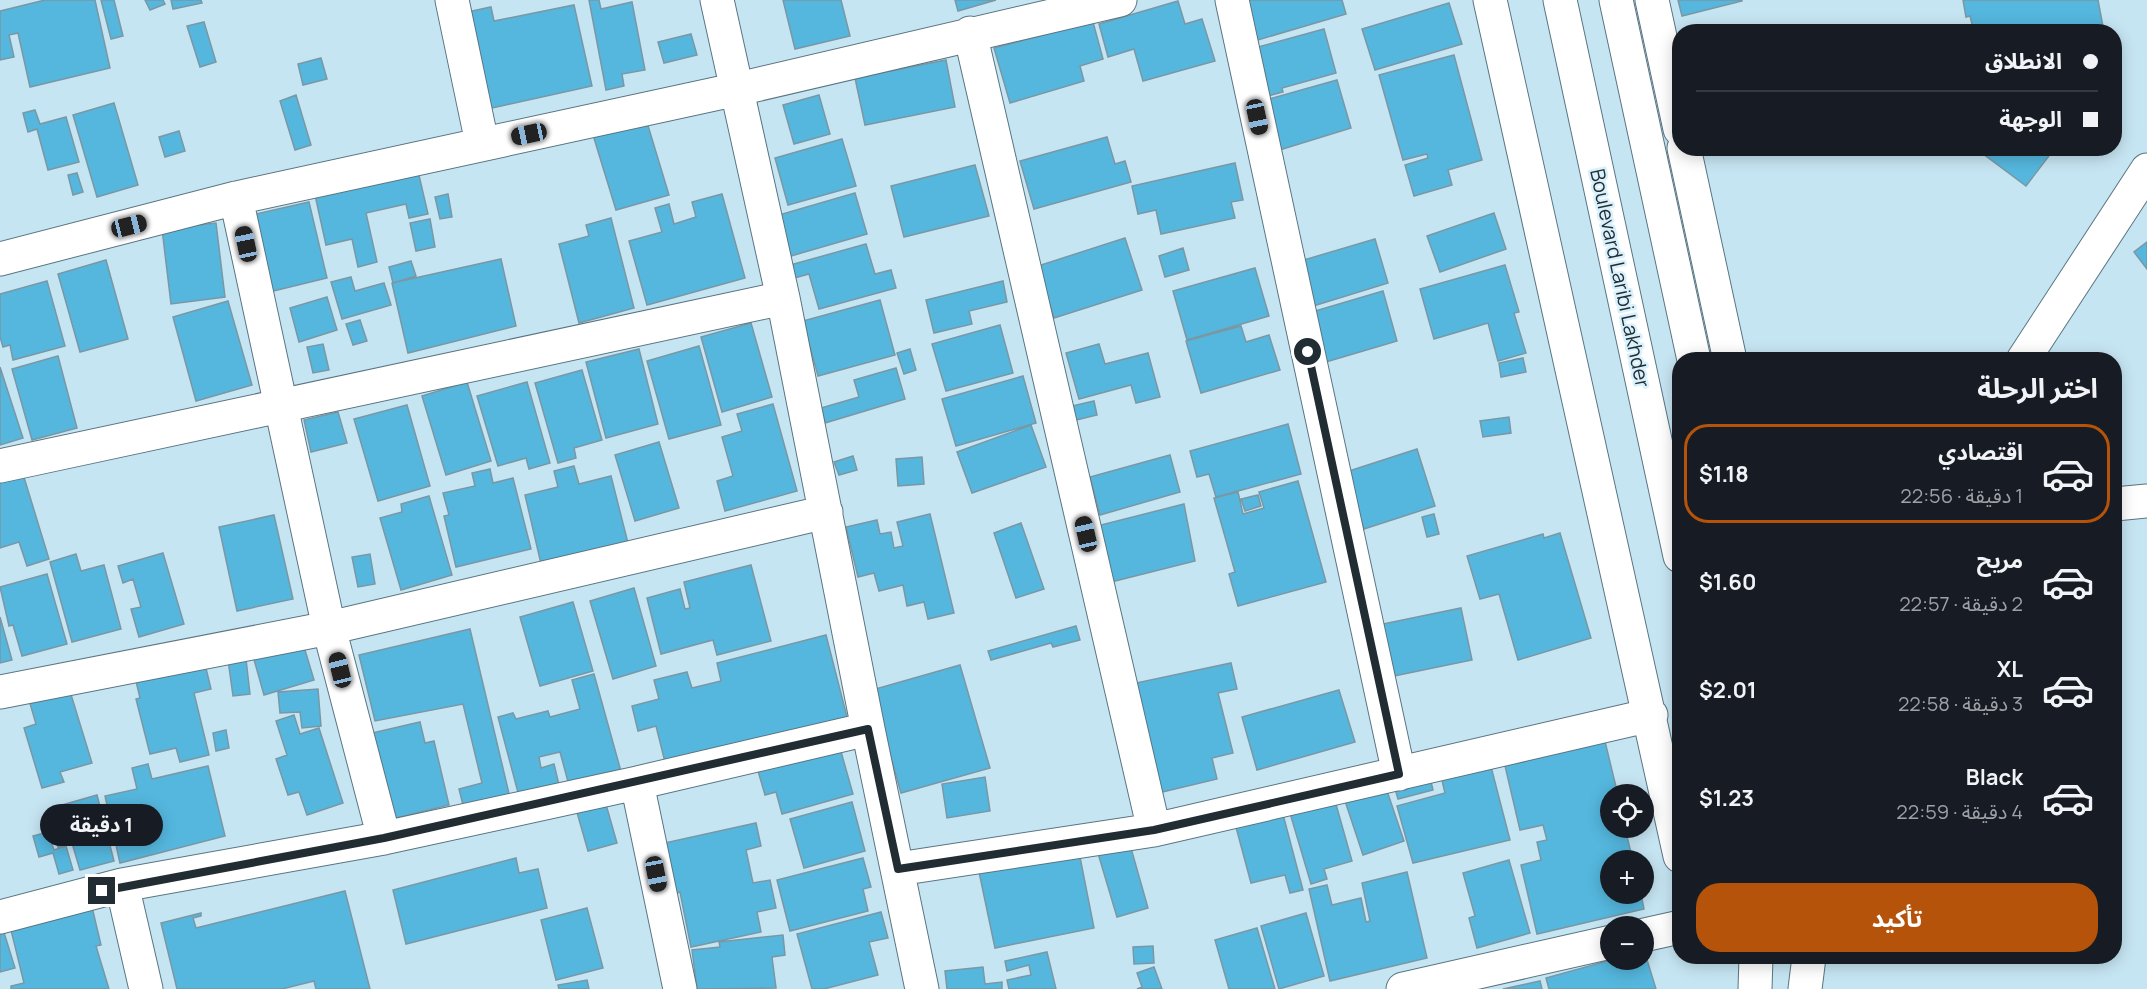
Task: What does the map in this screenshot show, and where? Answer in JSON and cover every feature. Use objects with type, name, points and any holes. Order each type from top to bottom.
[{"type":"street","points":[[452,0],[482,144]]},
{"type":"street","points":[[717,0],[783,298],[922,989]]},
{"type":"street","points":[[0,259],[236,198],[738,89],[970,33],[1120,0]]},
{"type":"street","points":[[1232,0],[1399,774]]},
{"type":"street","points":[[1490,0],[1672,818]]},
{"type":"street","name":"Boulevard Laribi Lakhder","points":[[1560,0],[1672,519]]},
{"type":"street","points":[[1616,0],[1692,352]]},
{"type":"street","points":[[1652,0],[1672,92]]},
{"type":"street","points":[[970,33],[1154,830]]},
{"type":"street","points":[[1686,156],[1728,352]]},
{"type":"street","points":[[2029,352],[2147,170]]},
{"type":"street","points":[[236,198],[329,628],[384,838]]},
{"type":"street","points":[[0,466],[783,298]]},
{"type":"street","points":[[2122,503],[2147,501]]},
{"type":"street","points":[[0,693],[329,628],[826,512]]},
{"type":"street","points":[[898,869],[1154,830],[1650,715]]},
{"type":"street","points":[[0,917],[122,885],[384,838],[637,783],[868,729]]},
{"type":"street","points":[[637,783],[680,989]]},
{"type":"street","points":[[122,885],[146,989]]},
{"type":"street","points":[[1654,933],[1672,929]]},
{"type":"street","points":[[1402,989],[1600,944]]},
{"type":"street","points":[[1755,989],[1756,964]]},
{"type":"street","points":[[1805,989],[1808,964]]},
{"type":"building","points":[[45,0],[95,0],[110,68],[30,87],[18,33],[9,35],[14,57],[0,60],[0,11]]},
{"type":"building","points":[[101,0],[114,0],[123,36],[111,39]]},
{"type":"building","points":[[145,0],[163,0],[165,4],[150,10]]},
{"type":"building","points":[[171,0],[201,0],[202,3],[173,9]]},
{"type":"building","points":[[589,0],[599,0],[601,9],[632,2],[645,70],[622,74],[624,86],[606,90]]},
{"type":"building","points":[[783,0],[841,0],[850,36],[795,49]]},
{"type":"building","points":[[955,0],[996,0],[958,11]]},
{"type":"building","points":[[1238,0],[1342,0],[1346,14],[1251,42]]},
{"type":"building","points":[[1678,0],[1742,0],[1742,1],[1682,16]]},
{"type":"building","points":[[1963,0],[2098,0],[2102,24],[1972,24],[1970,16],[1966,17]]},
{"type":"building","points":[[1178,1],[1185,24],[1202,19],[1215,61],[1143,81],[1134,49],[1108,57],[1099,24]]},
{"type":"building","points":[[1449,3],[1462,44],[1375,70],[1362,29]]},
{"type":"building","points":[[574,5],[592,86],[483,110],[467,12],[491,7],[494,21]]},
{"type":"building","points":[[204,22],[216,62],[200,67],[187,26]]},
{"type":"building","points":[[1093,22],[1103,59],[1080,66],[1084,81],[1010,103],[994,48]]},
{"type":"building","points":[[1324,29],[1336,73],[1282,88],[1283,92],[1260,98],[1247,50]]},
{"type":"building","points":[[691,34],[697,55],[664,63],[658,42]]},
{"type":"building","points":[[1454,55],[1482,160],[1448,170],[1452,185],[1414,196],[1405,165],[1428,158],[1427,154],[1403,160],[1379,75]]},
{"type":"building","points":[[321,58],[327,79],[303,85],[298,64]]},
{"type":"building","points":[[946,60],[955,107],[865,125],[855,78]]},
{"type":"building","points":[[1337,80],[1351,128],[1273,152],[1258,102]]},
{"type":"building","points":[[296,95],[311,145],[295,150],[280,101]]},
{"type":"building","points":[[819,95],[830,134],[794,144],[783,105]]},
{"type":"building","points":[[114,103],[138,185],[97,197],[73,115]]},
{"type":"building","points":[[35,110],[40,124],[66,117],[79,162],[48,170],[37,129],[28,132],[23,113]]},
{"type":"building","points":[[646,119],[669,195],[616,210],[593,135]]},
{"type":"building","points":[[179,131],[185,151],[165,157],[159,137]]},
{"type":"building","points":[[1107,137],[1115,164],[1125,161],[1131,182],[1034,209],[1020,161]]},
{"type":"building","points":[[842,139],[856,186],[788,205],[775,158]]},
{"type":"building","points":[[1986,156],[2049,156],[2026,186]]},
{"type":"building","points":[[1235,163],[1243,200],[1231,202],[1235,218],[1161,234],[1156,210],[1138,214],[1132,186]]},
{"type":"building","points":[[975,165],[989,216],[904,237],[891,186]]},
{"type":"building","points":[[418,171],[428,214],[409,218],[406,204],[366,213],[377,262],[358,267],[352,239],[326,245],[315,195]]},
{"type":"building","points":[[77,173],[83,192],[73,195],[68,175]]},
{"type":"building","points":[[855,193],[867,234],[791,256],[779,215]]},
{"type":"building","points":[[448,194],[452,217],[440,219],[435,197]]},
{"type":"building","points":[[722,194],[745,278],[647,305],[629,241],[662,232],[655,208],[669,204],[674,224],[696,217],[692,202]]},
{"type":"building","points":[[309,202],[327,278],[265,293],[247,216]]},
{"type":"building","points":[[1494,213],[1506,249],[1440,272],[1427,236]]},
{"type":"building","points":[[611,218],[634,308],[579,323],[559,244],[589,236],[586,225]]},
{"type":"building","points":[[430,219],[435,247],[416,251],[410,223]]},
{"type":"building","points":[[216,223],[225,297],[171,304],[162,229]]},
{"type":"building","points":[[1125,238],[1142,290],[1054,318],[1038,266]]},
{"type":"building","points":[[1375,239],[1388,283],[1310,307],[1297,262]]},
{"type":"building","points":[[2147,242],[2147,269],[2134,252]]},
{"type":"building","points":[[866,244],[875,274],[891,270],[896,288],[819,309],[809,274],[787,280],[783,267]]},
{"type":"building","points":[[1183,248],[1189,270],[1165,277],[1159,256]]},
{"type":"building","points":[[501,259],[516,326],[408,353],[392,283]]},
{"type":"building","points":[[106,260],[128,339],[80,352],[58,274]]},
{"type":"building","points":[[411,261],[416,276],[393,283],[389,267]]},
{"type":"building","points":[[1505,265],[1519,312],[1514,313],[1526,353],[1498,361],[1488,323],[1434,339],[1420,289]]},
{"type":"building","points":[[1255,268],[1269,316],[1187,340],[1173,291]]},
{"type":"building","points":[[351,277],[355,291],[384,283],[391,305],[342,319],[331,282]]},
{"type":"building","points":[[47,281],[65,346],[13,360],[10,345],[3,347],[0,337],[0,294]]},
{"type":"building","points":[[1003,281],[1007,302],[969,311],[972,324],[934,333],[926,300]]},
{"type":"building","points":[[1383,291],[1397,341],[1319,364],[1305,314]]},
{"type":"building","points":[[327,297],[337,330],[299,342],[290,308]]},
{"type":"building","points":[[880,300],[895,355],[818,376],[803,321]]},
{"type":"building","points":[[228,301],[252,385],[196,401],[173,317]]},
{"type":"building","points":[[360,320],[367,341],[353,345],[346,324]]},
{"type":"building","points":[[751,323],[772,397],[722,412],[701,337]]},
{"type":"building","points":[[1000,325],[1013,373],[946,391],[932,344]]},
{"type":"building","points":[[1241,326],[1246,342],[1269,335],[1280,370],[1201,393],[1186,341]]},
{"type":"building","points":[[323,344],[329,370],[313,373],[307,347]]},
{"type":"building","points":[[1099,344],[1105,364],[1148,353],[1160,397],[1136,403],[1131,385],[1079,399],[1066,353]]},
{"type":"building","points":[[699,346],[721,425],[669,439],[647,361]]},
{"type":"building","points":[[639,349],[658,424],[606,438],[586,362]]},
{"type":"building","points":[[910,349],[916,370],[904,374],[897,353]]},
{"type":"building","points":[[58,356],[77,428],[32,440],[12,369]]},
{"type":"building","points":[[1523,358],[1526,372],[1501,377],[1499,363]]},
{"type":"building","points":[[0,367],[23,438],[0,445]]},
{"type":"building","points":[[896,368],[905,399],[825,423],[821,408],[859,397],[854,380]]},
{"type":"building","points":[[582,370],[602,440],[574,448],[576,458],[558,463],[535,383]]},
{"type":"building","points":[[1023,376],[1036,423],[956,446],[942,399]]},
{"type":"building","points":[[467,382],[491,461],[446,475],[422,396]]},
{"type":"building","points":[[527,382],[550,463],[529,469],[526,458],[498,466],[477,396]]},
{"type":"building","points":[[1094,401],[1097,415],[1076,420],[1072,406]]},
{"type":"building","points":[[773,404],[797,491],[725,511],[717,481],[733,476],[722,437],[742,431],[737,414]]},
{"type":"building","points":[[407,405],[430,486],[378,501],[354,419]]},
{"type":"building","points":[[338,412],[347,443],[311,452],[304,420]]},
{"type":"building","points":[[1509,417],[1511,433],[1483,437],[1480,421]]},
{"type":"building","points":[[1288,424],[1301,474],[1216,497],[1209,474],[1197,477],[1190,451]]},
{"type":"building","points":[[1031,425],[1046,467],[972,493],[957,452]]},
{"type":"building","points":[[659,442],[679,508],[635,521],[615,455]]},
{"type":"building","points":[[1417,449],[1435,506],[1364,529],[1346,472]]},
{"type":"building","points":[[1170,455],[1180,492],[1100,515],[1090,477]]},
{"type":"building","points":[[853,456],[857,470],[839,475],[834,462]]},
{"type":"building","points":[[922,457],[924,484],[898,486],[896,459]]},
{"type":"building","points":[[574,466],[579,484],[611,476],[629,547],[542,568],[525,495],[558,487],[554,471]]},
{"type":"building","points":[[490,469],[493,483],[513,478],[531,549],[456,567],[444,516],[449,515],[443,493],[475,486],[472,473]]},
{"type":"building","points":[[23,474],[49,559],[27,566],[19,542],[0,548],[0,481]]},
{"type":"building","points":[[1298,481],[1326,582],[1238,606],[1229,574],[1235,572],[1214,498],[1238,492],[1243,514],[1264,508],[1259,492]]},
{"type":"building","points":[[1258,495],[1261,506],[1245,511],[1241,499]]},
{"type":"building","points":[[429,496],[452,575],[401,590],[380,518],[402,512],[401,504]]},
{"type":"building","points":[[1184,504],[1195,561],[1111,582],[1097,526]]},
{"type":"building","points":[[930,514],[954,613],[928,619],[924,602],[907,606],[903,585],[879,591],[874,573],[858,577],[846,527],[877,520],[880,534],[891,532],[894,548],[903,546],[897,522]]},
{"type":"building","points":[[1434,514],[1439,534],[1427,537],[1422,517]]},
{"type":"building","points":[[274,515],[293,599],[237,611],[219,527]]},
{"type":"building","points":[[1021,523],[1044,589],[1016,598],[994,533]]},
{"type":"building","points":[[1560,533],[1591,638],[1518,660],[1499,594],[1480,599],[1467,556],[1543,534],[1544,538]]},
{"type":"building","points":[[163,553],[184,624],[139,637],[131,609],[141,607],[133,579],[123,583],[118,566]]},
{"type":"building","points":[[76,554],[81,571],[104,565],[121,629],[72,642],[50,562]]},
{"type":"building","points":[[370,554],[375,584],[358,587],[352,557]]},
{"type":"building","points":[[751,565],[771,641],[717,655],[713,640],[661,654],[647,598],[680,589],[685,609],[690,608],[684,582]]},
{"type":"building","points":[[47,574],[67,644],[22,656],[13,625],[9,626],[0,587]]},
{"type":"building","points":[[634,588],[656,666],[613,679],[590,601]]},
{"type":"building","points":[[573,602],[593,671],[540,686],[520,617]]},
{"type":"building","points":[[1461,608],[1472,660],[1384,678],[1373,626]]},
{"type":"building","points":[[0,617],[12,660],[0,663]]},
{"type":"building","points":[[1076,626],[1080,640],[1053,647],[1051,643],[991,660],[988,651]]},
{"type":"building","points":[[470,629],[511,802],[465,813],[459,789],[482,783],[463,704],[375,721],[359,655]]},
{"type":"building","points":[[826,635],[848,721],[666,766],[656,726],[638,731],[632,706],[659,699],[654,680],[687,672],[692,688],[721,681],[717,663]]},
{"type":"building","points":[[302,640],[314,680],[264,695],[253,656]]},
{"type":"building","points":[[246,659],[250,694],[233,696],[228,660]]},
{"type":"building","points":[[204,660],[211,689],[194,693],[209,755],[180,762],[176,748],[150,754],[136,699],[140,698],[135,677]]},
{"type":"building","points":[[1231,663],[1237,689],[1218,693],[1233,753],[1212,758],[1217,779],[1158,793],[1136,683]]},
{"type":"building","points":[[960,665],[990,768],[901,793],[872,690]]},
{"type":"building","points":[[594,674],[622,775],[570,789],[560,752],[539,757],[541,768],[554,764],[560,789],[520,800],[498,717],[513,713],[516,719],[548,711],[550,717],[580,709],[572,680]]},
{"type":"building","points":[[69,688],[92,763],[60,772],[64,782],[42,788],[24,728],[36,724],[29,700]]},
{"type":"building","points":[[318,689],[321,726],[302,728],[300,712],[280,713],[278,692]]},
{"type":"building","points":[[1339,690],[1355,742],[1257,770],[1242,717]]},
{"type":"building","points":[[294,715],[300,734],[319,728],[343,803],[307,815],[299,792],[288,795],[276,759],[287,755],[276,721]]},
{"type":"building","points":[[420,722],[425,743],[434,741],[449,805],[392,819],[372,733]]},
{"type":"building","points":[[1602,729],[1615,784],[1600,784],[1600,838],[1627,838],[1630,850],[1600,850],[1600,904],[1643,904],[1644,909],[1614,916],[1600,916],[1600,919],[1537,934],[1521,865],[1541,860],[1537,842],[1547,840],[1543,825],[1520,830],[1502,753]]},
{"type":"building","points":[[226,730],[229,748],[216,751],[213,733]]},
{"type":"building","points":[[838,741],[853,794],[782,814],[776,792],[765,795],[756,764]]},
{"type":"building","points":[[1488,755],[1510,840],[1413,863],[1397,806],[1445,793],[1439,768]]},
{"type":"building","points":[[148,764],[152,779],[208,766],[225,836],[120,863],[105,796],[137,789],[132,768]]},
{"type":"building","points":[[1428,769],[1433,790],[1398,799],[1392,778]]},
{"type":"building","points":[[985,777],[990,811],[947,818],[942,784]]},
{"type":"building","points":[[1384,782],[1404,841],[1363,855],[1343,795]]},
{"type":"building","points":[[1332,790],[1352,861],[1324,869],[1327,879],[1311,884],[1287,803]]},
{"type":"building","points":[[97,795],[114,861],[80,870],[72,843],[58,847],[48,809]]},
{"type":"building","points":[[605,801],[617,843],[588,851],[576,809]]},
{"type":"building","points":[[852,802],[865,851],[804,868],[790,819]]},
{"type":"building","points":[[1280,803],[1303,890],[1290,893],[1285,875],[1251,883],[1233,816]]},
{"type":"building","points":[[756,823],[761,846],[746,850],[753,883],[770,880],[776,908],[757,912],[761,932],[691,947],[680,892],[670,895],[660,844]]},
{"type":"building","points":[[48,832],[54,850],[66,846],[73,870],[59,874],[53,853],[39,857],[33,836]]},
{"type":"building","points":[[1129,841],[1148,908],[1117,917],[1097,850]]},
{"type":"building","points":[[1079,852],[1094,928],[995,948],[979,872]]},
{"type":"building","points":[[516,858],[519,873],[538,869],[547,908],[406,944],[393,890]]},
{"type":"building","points":[[863,858],[871,887],[863,889],[868,911],[790,931],[777,880]]},
{"type":"building","points":[[1509,860],[1530,933],[1477,948],[1469,918],[1475,916],[1463,873]]},
{"type":"building","points":[[1407,872],[1427,958],[1330,981],[1309,889],[1327,885],[1332,905],[1361,898],[1366,922],[1370,921],[1362,883]]},
{"type":"building","points":[[345,891],[370,989],[316,989],[314,981],[282,989],[177,989],[161,923],[201,913],[201,916],[193,918],[196,928]]},
{"type":"building","points":[[92,907],[101,945],[96,946],[109,989],[11,989],[11,986],[24,983],[10,926]]},
{"type":"building","points":[[587,908],[603,968],[556,980],[541,920]]},
{"type":"building","points":[[881,912],[888,938],[869,942],[878,975],[824,989],[812,989],[797,934]]},
{"type":"building","points":[[1306,913],[1324,976],[1279,989],[1261,926]]},
{"type":"building","points":[[2,926],[15,968],[0,972],[0,927]]},
{"type":"building","points":[[1257,928],[1275,989],[1229,989],[1215,940]]},
{"type":"building","points":[[783,935],[785,955],[772,957],[776,988],[697,989],[692,950],[720,947],[719,942]]},
{"type":"building","points":[[1153,946],[1154,963],[1134,964],[1133,947]]},
{"type":"building","points":[[1047,952],[1056,989],[1009,989],[1007,980],[1031,975],[1029,965],[1007,971],[1005,961]]},
{"type":"building","points":[[1600,963],[1600,970],[1650,970],[1656,989],[1549,989],[1546,978]]},
{"type":"building","points":[[983,967],[985,984],[1002,982],[1002,989],[947,989],[945,971]]},
{"type":"building","points":[[1154,967],[1162,989],[1137,989],[1142,987],[1137,973]]},
{"type":"building","points":[[587,980],[589,989],[559,989],[558,985]]},
{"type":"building","points":[[1540,981],[1542,989],[1503,989]]},
{"type":"route","points":[[102,891],[122,885],[384,838],[637,783],[868,729],[898,869],[1154,830],[1399,774],[1308,352]]}]
